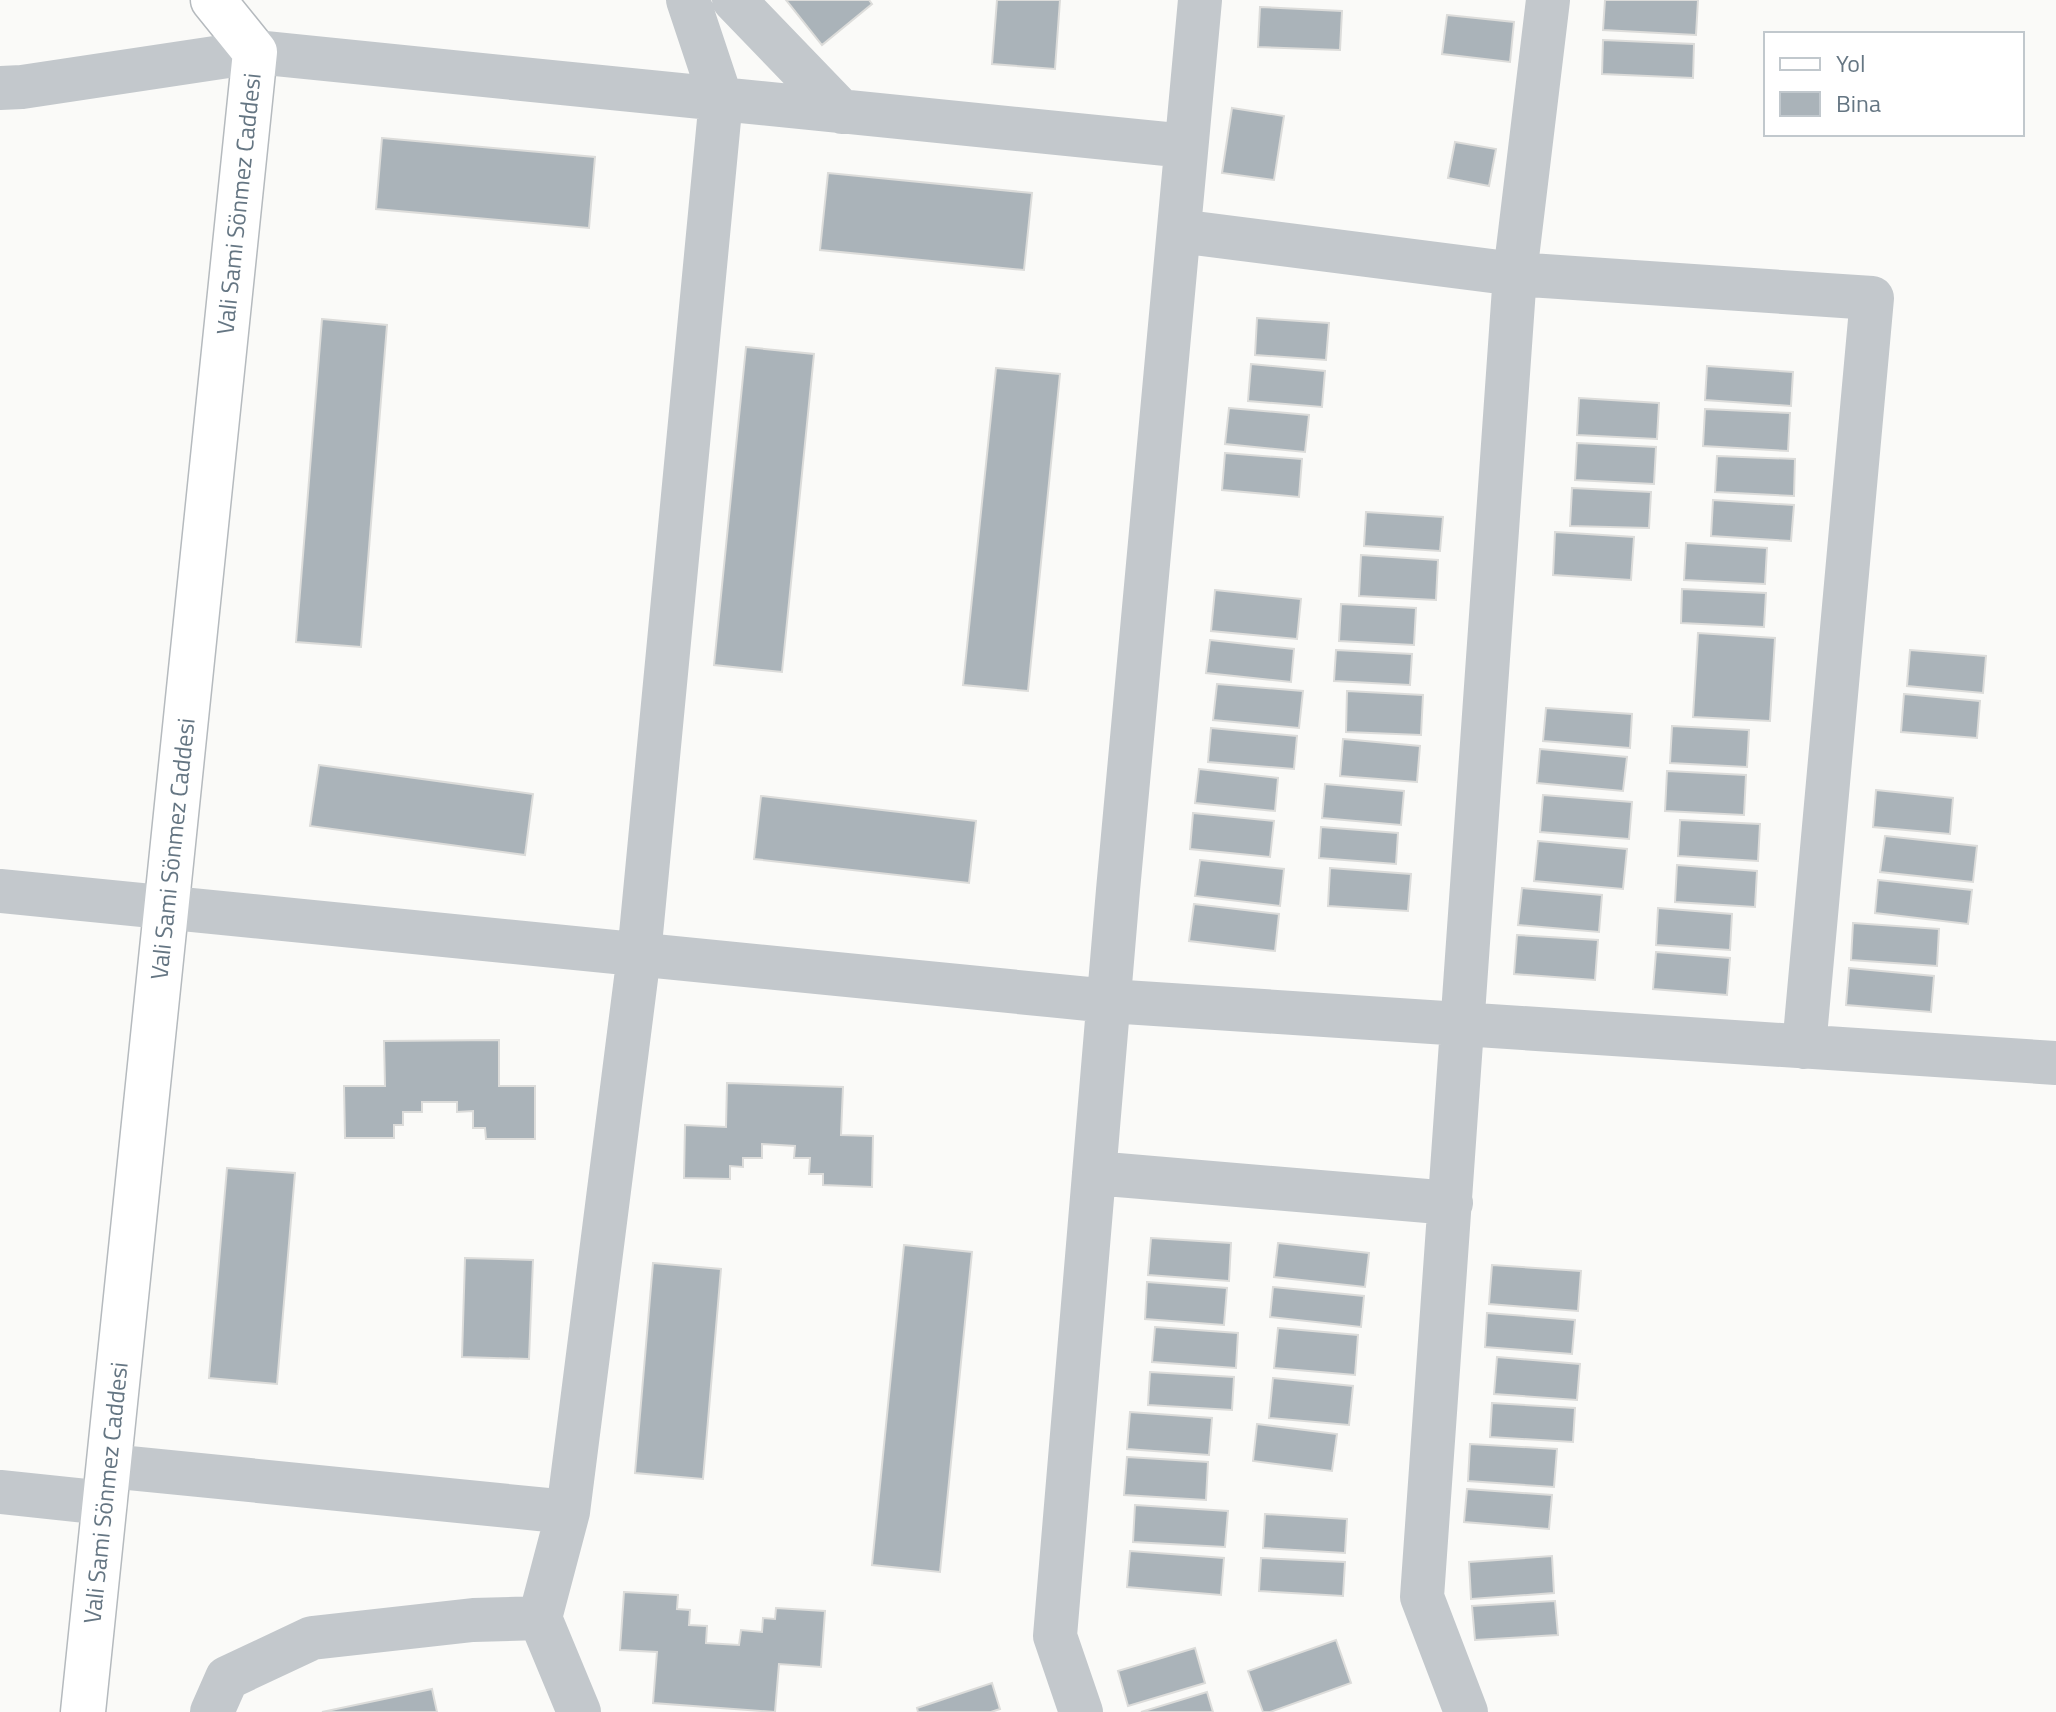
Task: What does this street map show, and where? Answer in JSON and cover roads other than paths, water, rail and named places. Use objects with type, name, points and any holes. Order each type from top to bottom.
[{"type":"main road","name":"Vali Sami Sönmez Caddesi","points":[[83,1712],[255,52],[213,0]]},
{"type":"street","points":[[579,1712],[540,1618],[568,1512],[639,955],[721,99],[688,0]]},
{"type":"street","points":[[734,0],[842,112]]},
{"type":"street","points":[[1081,1712],[1055,1636],[1200,0]]},
{"type":"street","points":[[1466,1712],[1422,1597],[1515,274],[1548,0]]},
{"type":"street","points":[[0,88],[255,52],[1186,146]]},
{"type":"street","points":[[1179,231],[1515,274],[1872,298],[1804,1047]]},
{"type":"street","points":[[0,891],[1109,1001],[2056,1063]]},
{"type":"street","points":[[1094,1173],[1451,1203]]},
{"type":"street","points":[[0,1492],[107,1484],[568,1512]]},
{"type":"street","points":[[212,1712],[227,1678],[312,1638],[473,1620],[540,1618]]}]
